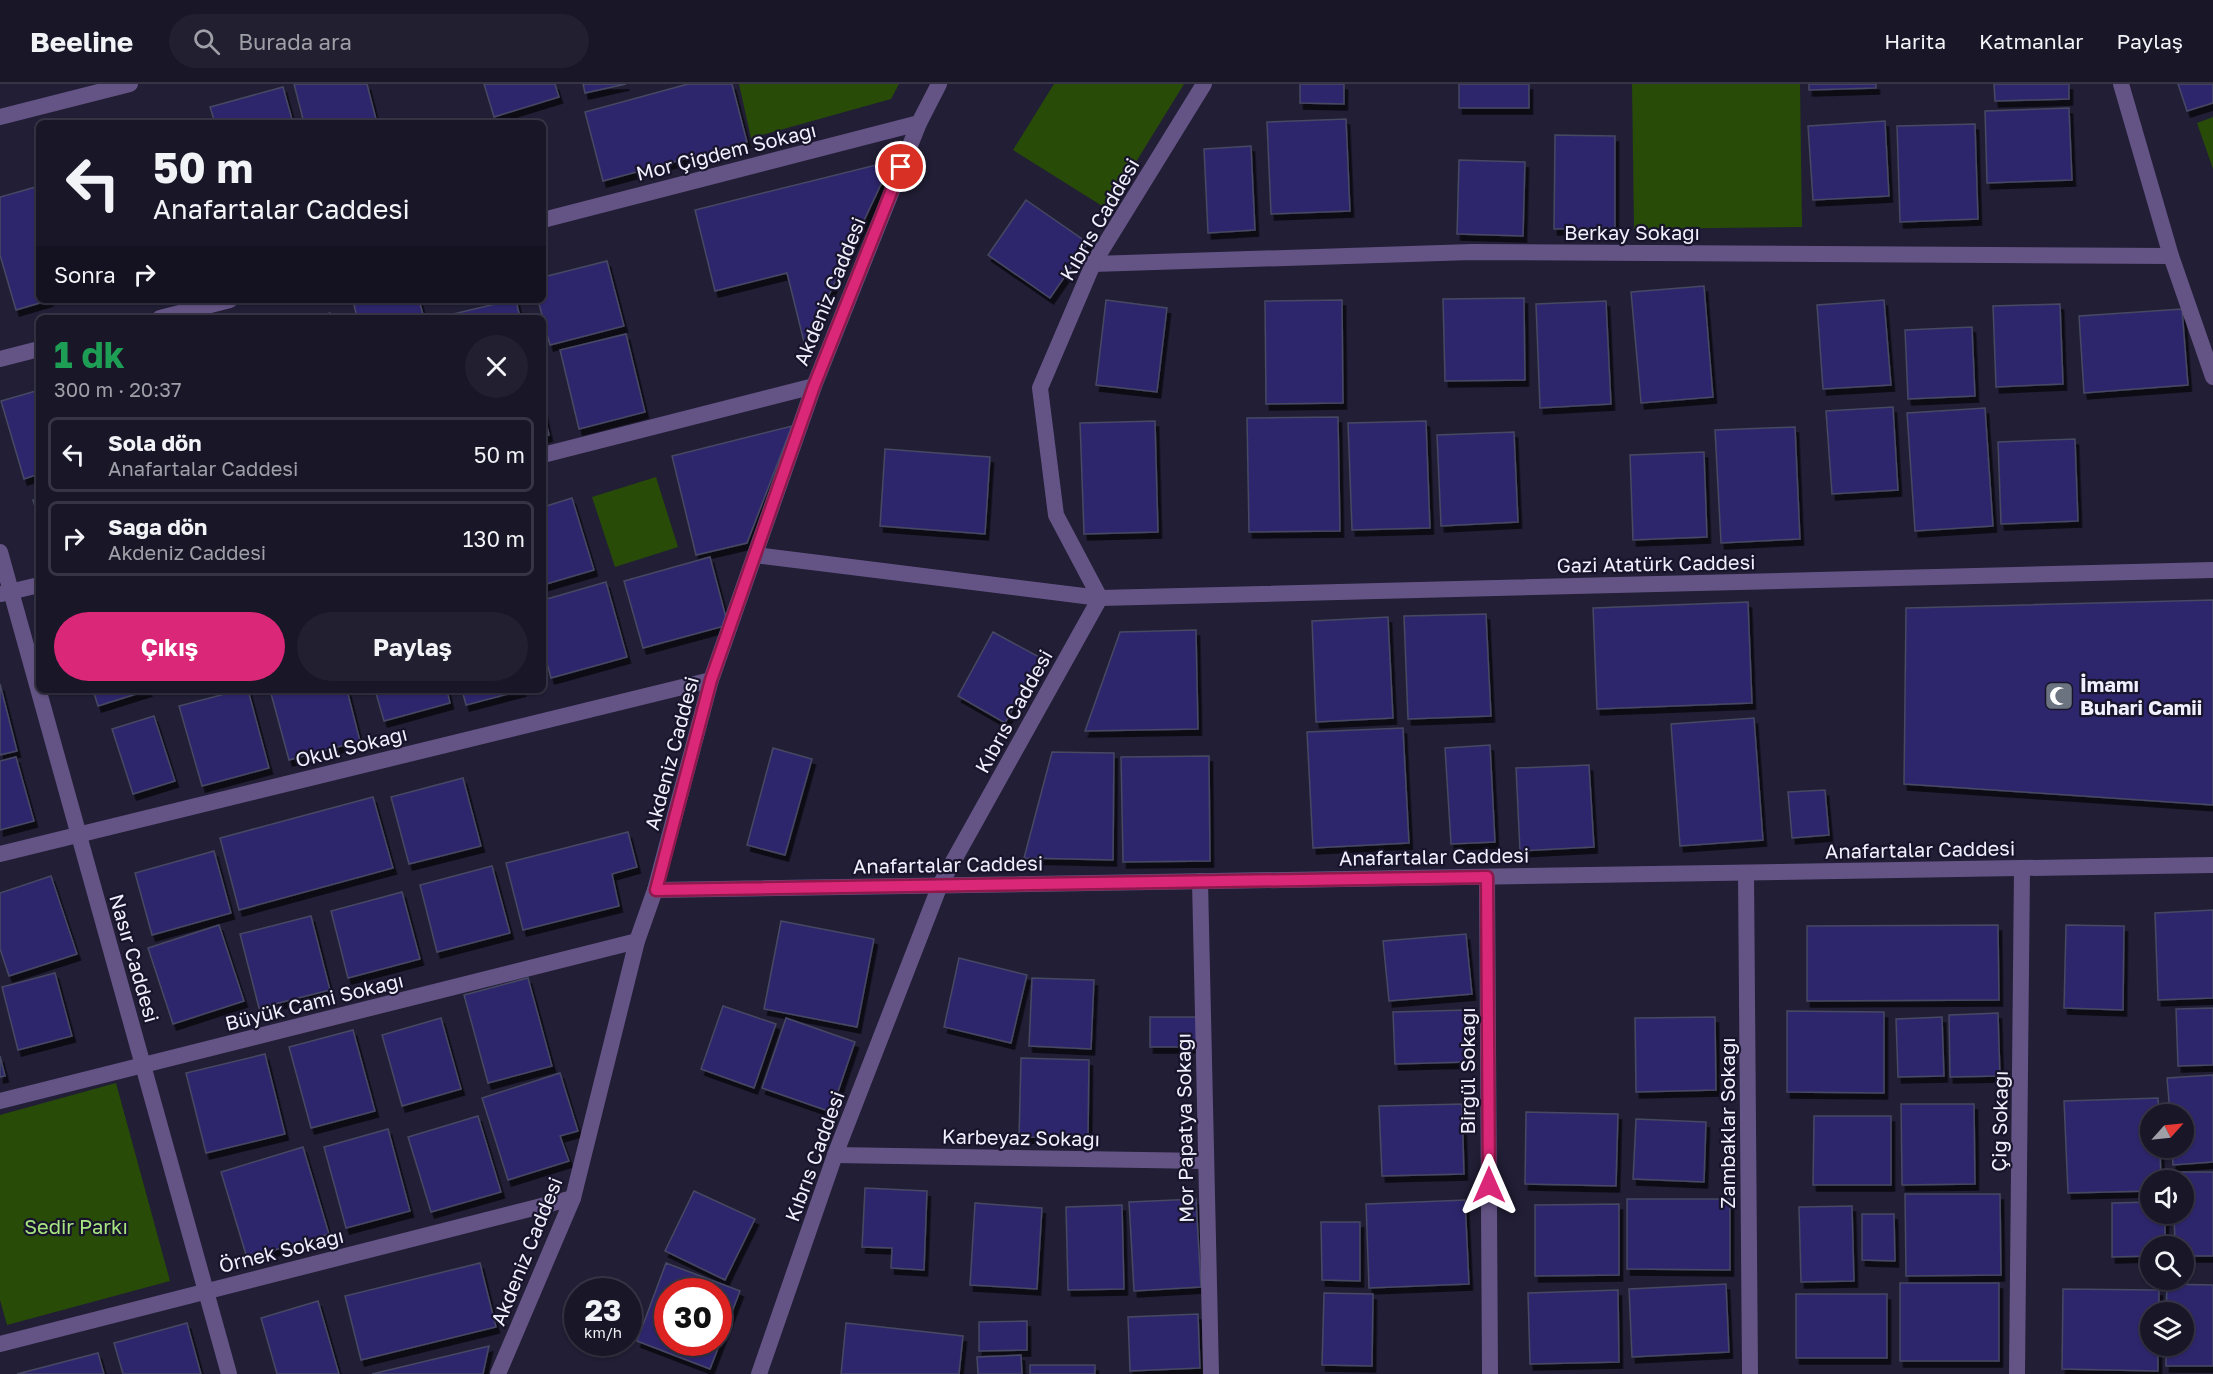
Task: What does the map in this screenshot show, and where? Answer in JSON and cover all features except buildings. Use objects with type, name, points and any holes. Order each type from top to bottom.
[{"type":"street","points":[[0,117],[130,84]]},
{"type":"street","name":"Akdeniz Caddesi","points":[[498,1374],[573,1198],[637,942],[656,890],[711,680],[814,386],[919,123],[939,84]]},
{"type":"street","name":"Kıbrıs Caddesi","points":[[759,1374],[834,1155],[940,885],[1100,598],[1056,514],[1040,388],[1093,264],[1204,84]]},
{"type":"street","points":[[2121,84],[2171,256],[2213,377]]},
{"type":"street","name":"Mor Çiğdem Sokağı","points":[[546,219],[919,123]]},
{"type":"street","name":"Berkay Sokağı","points":[[1093,264],[1472,252],[2171,256]]},
{"type":"street","points":[[172,315],[218,303]]},
{"type":"street","points":[[0,359],[36,350]]},
{"type":"street","points":[[546,454],[814,386]]},
{"type":"street","name":"Nasır Caddesi","points":[[0,552],[5,593],[79,834],[229,1374]]},
{"type":"street","name":"Gazi Atatürk Caddesi","points":[[755,555],[1100,598],[2213,570]]},
{"type":"street","points":[[5,593],[36,586]]},
{"type":"street","name":"Okul Sokağı","points":[[0,854],[711,680]]},
{"type":"street","name":"Anafartalar Caddesi","points":[[656,890],[2213,865]]},
{"type":"street","name":"Çiğ Sokağı","points":[[2017,1374],[2022,868]]},
{"type":"street","name":"Zambaklar Sokağı","points":[[1746,873],[1750,1374]]},
{"type":"street","name":"Birgül Sokağı","points":[[1487,877],[1490,1374]]},
{"type":"street","name":"Mor Papatya Sokağı","points":[[1200,881],[1211,1374]]},
{"type":"street","name":"Büyük Cami Sokağı","points":[[0,1101],[637,942]]},
{"type":"street","name":"Karbeyaz Sokağı","points":[[834,1155],[1206,1161]]},
{"type":"street","name":"Örnek Sokağı","points":[[0,1344],[573,1198]]},
{"type":"green space","points":[[739,84],[899,84],[891,99],[751,138]]},
{"type":"green space","points":[[1054,84],[1184,84],[1107,209],[1013,150]]},
{"type":"green space","points":[[1632,84],[1800,84],[1802,227],[1634,229]]},
{"type":"green space","points":[[2213,117],[2213,169],[2197,123]]},
{"type":"green space","points":[[656,477],[678,547],[615,567],[592,497]]},
{"type":"green space","name":"Sedir Parkı","points":[[116,1083],[170,1281],[7,1325],[0,1300],[0,1115]]},
{"type":"place","name":"İmamı Buhari Camii","points":[[2059,696]]},
{"type":"route","points":[[901,167],[814,386],[711,680],[656,890],[1487,877],[1489,1185]]}]
